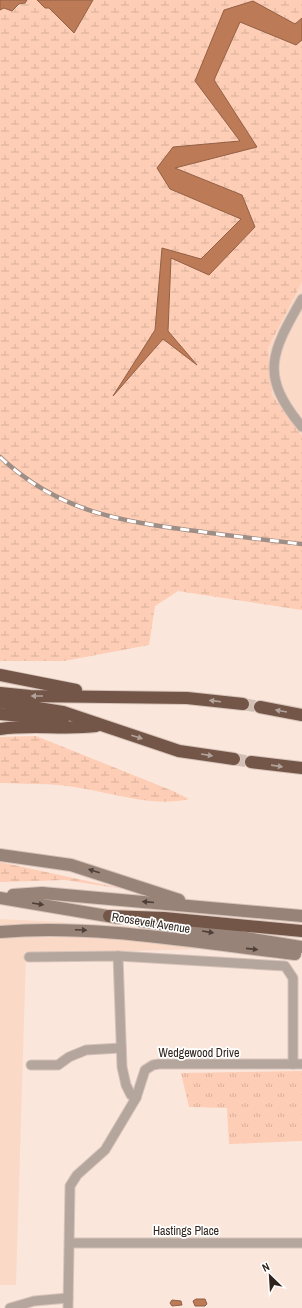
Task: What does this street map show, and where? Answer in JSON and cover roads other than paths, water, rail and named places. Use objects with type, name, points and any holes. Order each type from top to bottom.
[{"type":"highway","points":[[0,674],[31,682]]},
{"type":"highway","points":[[0,679],[31,682],[118,696]]},
{"type":"highway","points":[[0,693],[30,696],[187,698],[243,704]]},
{"type":"highway","points":[[0,702],[63,712],[179,750],[234,759]]},
{"type":"highway","points":[[260,707],[302,715]]},
{"type":"highway","points":[[0,714],[48,718],[100,725]]},
{"type":"highway","points":[[0,729],[30,726],[74,729],[100,725]]},
{"type":"highway","points":[[251,762],[302,768]]},
{"type":"highway","points":[[109,916],[164,918],[302,931]]},
{"type":"main road","points":[[0,855],[54,862],[88,870],[201,907]]},
{"type":"main road","name":"Roosevelt Avenue","points":[[0,897],[42,893],[302,916]]},
{"type":"main road","name":"Roosevelt Avenue","points":[[0,897],[302,947]]},
{"type":"main road","points":[[0,932],[46,930],[100,931],[302,954]]},
{"type":"street","points":[[302,299],[279,342],[274,364],[275,378],[279,393],[302,427]]},
{"type":"street","points":[[118,956],[121,1048],[126,1085],[132,1095],[136,1098]]},
{"type":"street","points":[[29,957],[118,956],[285,966],[294,978],[298,1064]]},
{"type":"street","points":[[32,1065],[58,1065],[69,1057],[86,1050],[121,1048]]},
{"type":"street","name":"Wedgewood Drive","points":[[68,1303],[70,1243],[69,1192],[72,1181],[105,1150],[136,1098],[142,1075],[153,1065],[298,1064]]},
{"type":"street","name":"Hastings Place","points":[[70,1243],[302,1243]]},
{"type":"street","points":[[10,1308],[34,1301],[68,1303]]},
{"type":"tunnel","points":[[243,704],[260,707]]},
{"type":"tunnel","points":[[234,759],[251,762]]},
{"type":"railway","points":[[0,457],[22,476],[45,490],[68,502],[91,511],[141,523],[302,544]]}]
